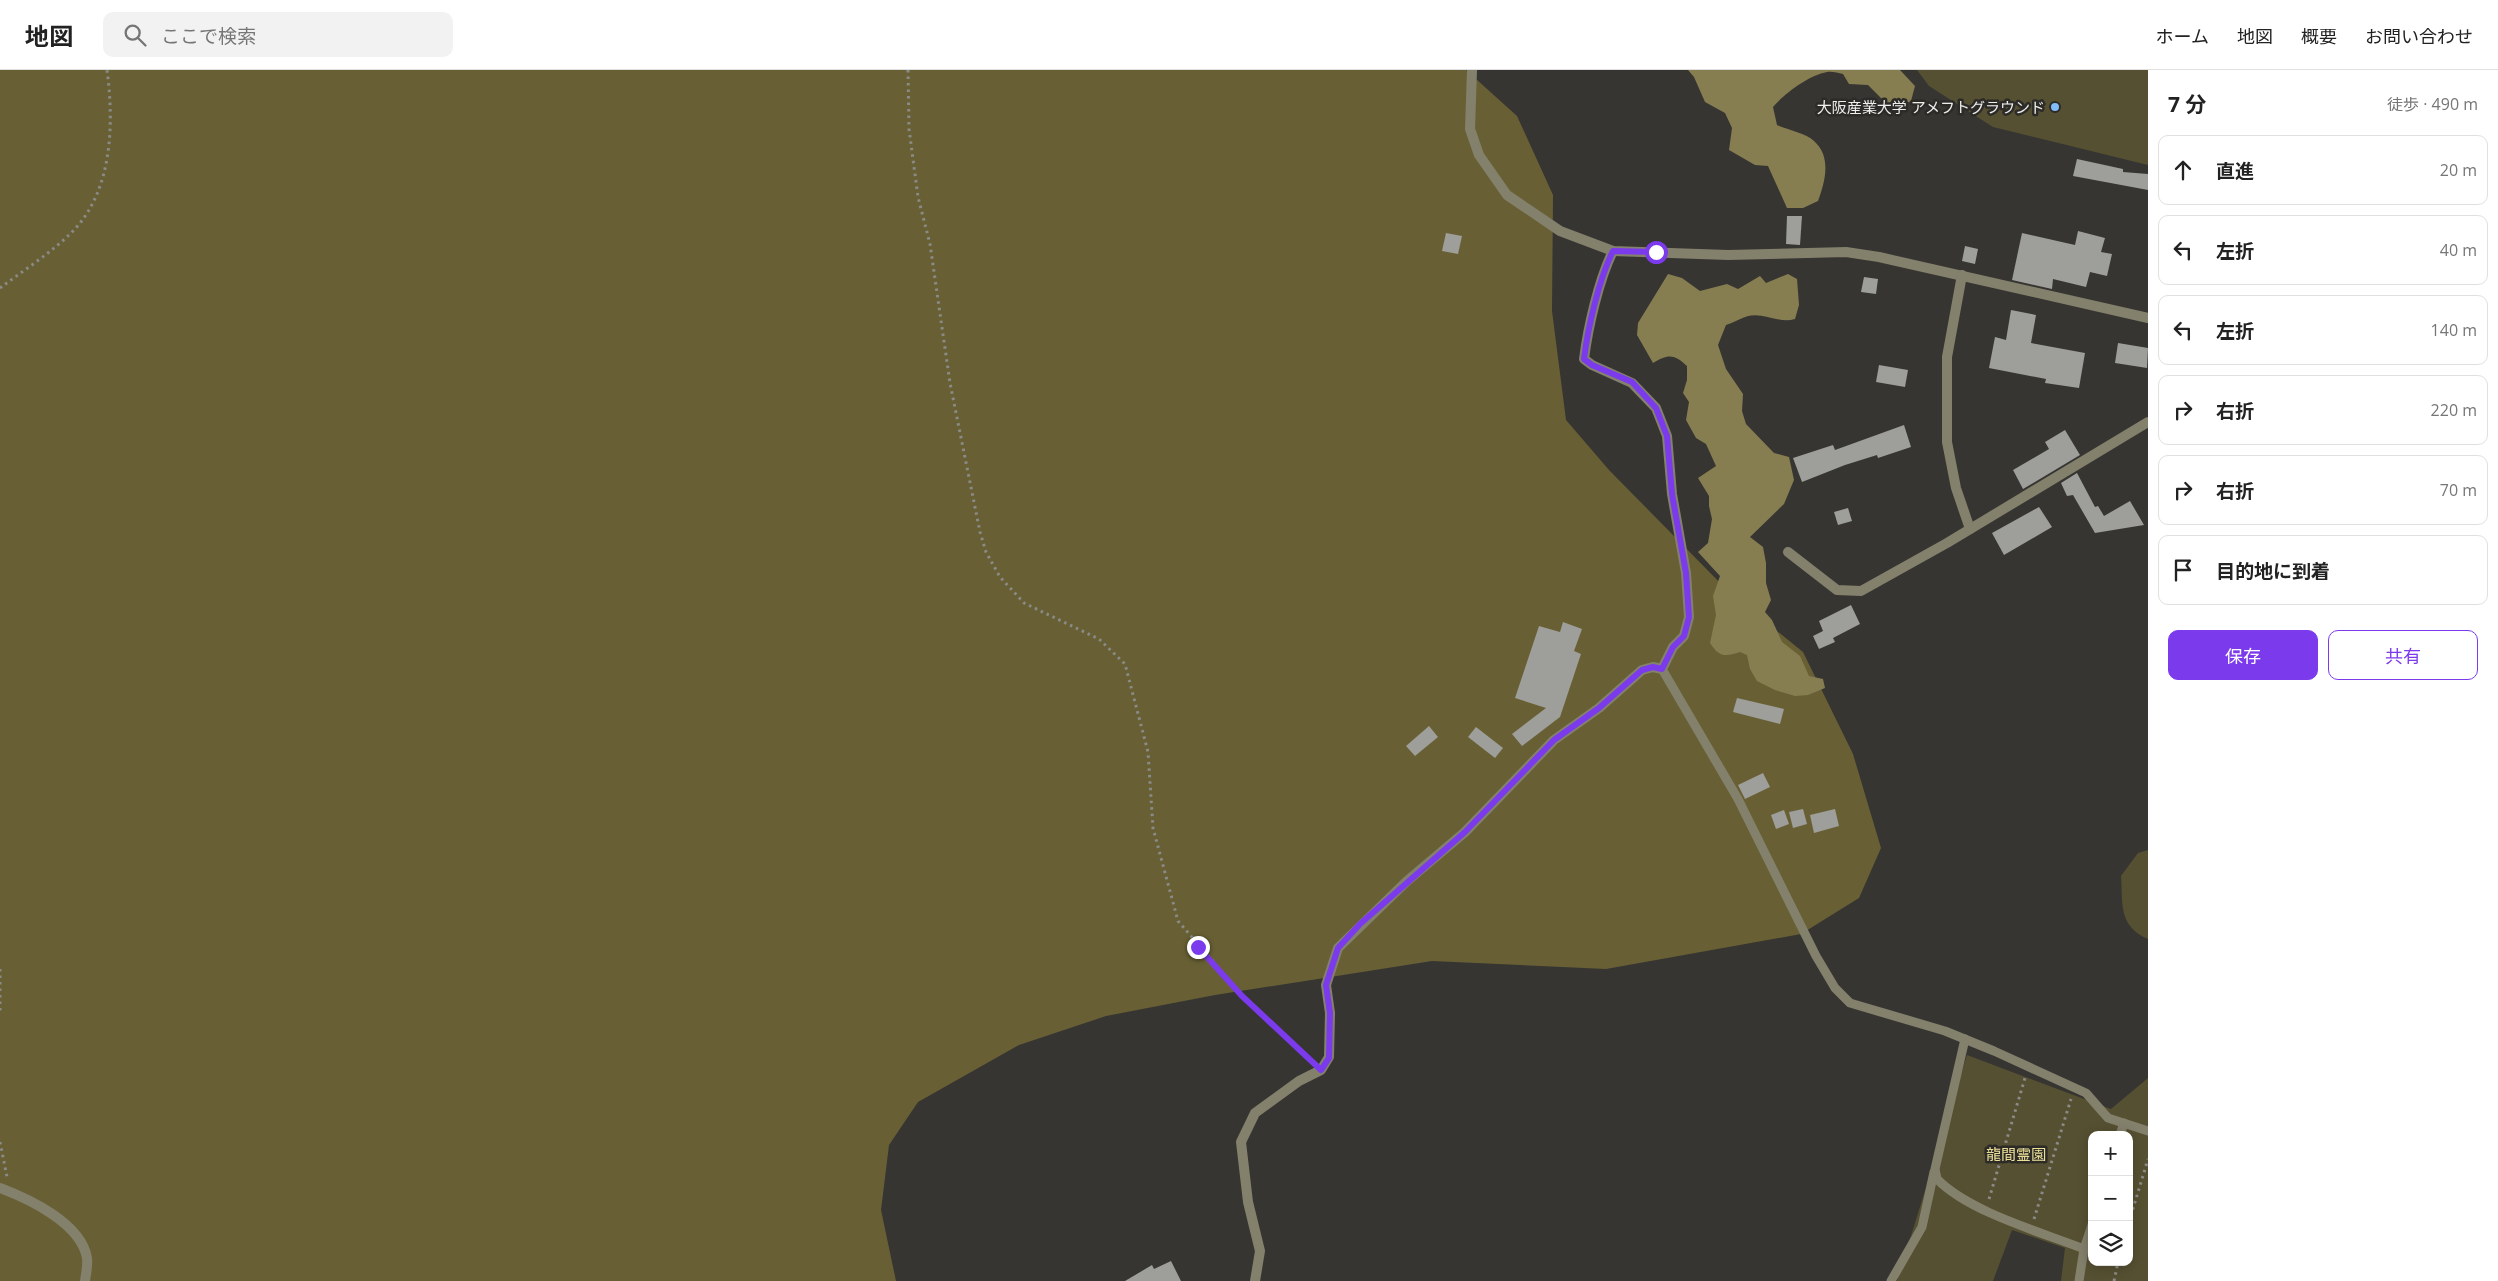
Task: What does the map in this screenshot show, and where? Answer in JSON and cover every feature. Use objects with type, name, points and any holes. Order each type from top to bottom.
[{"type":"street","points":[[1472,70],[1470,129],[1479,155],[1507,195],[1560,232],[1613,251],[1728,255],[1846,252],[1879,257],[1962,275],[2148,318]]},
{"type":"street","points":[[1255,1281],[1260,1251],[1248,1202],[1241,1142],[1255,1113],[1299,1081],[1321,1070],[1329,1058],[1330,1013],[1326,985],[1338,948],[1387,900],[1465,832],[1554,740],[1599,708],[1642,670],[1653,667],[1662,669],[1673,647],[1684,636],[1689,617],[1686,573],[1672,494],[1667,436],[1656,408],[1632,382],[1592,365],[1584,359],[1587,337],[1607,263],[1613,251]]},
{"type":"street","points":[[1962,275],[1947,357],[1947,442],[1956,488],[1970,529]]},
{"type":"street","points":[[1788,552],[1837,590],[1861,591],[1970,529],[2148,422]]},
{"type":"street","points":[[0,1188],[50,1212],[76,1235],[87,1257],[85,1281]]},
{"type":"lane","points":[[1662,669],[1738,799],[1816,956],[1835,988],[1850,1003],[1945,1031],[1965,1039],[2086,1094],[2108,1118],[2148,1131]]},
{"type":"lane","points":[[1890,1281],[1922,1227],[1965,1039]]},
{"type":"lane","points":[[2121,1131],[2124,1123]]},
{"type":"lane","points":[[1935,1169],[1936,1179],[1942,1186],[1985,1210],[2084,1250]]},
{"type":"lane","points":[[2079,1281],[2088,1238]]},
{"type":"path","points":[[0,288],[73,232],[98,195],[104,173],[112,106],[108,70]]},
{"type":"path","points":[[908,70],[909,129],[918,197],[930,244],[950,382],[980,532],[986,552],[1000,577],[1024,603],[1099,639],[1124,664],[1148,752],[1153,828],[1178,921],[1242,996],[1321,1070]]},
{"type":"path","points":[[0,969],[0,1012]]},
{"type":"path","points":[[1985,1210],[2028,1068]]},
{"type":"path","points":[[2031,1230],[2074,1088]]},
{"type":"path","points":[[0,1142],[11,1192]]},
{"type":"path","points":[[2129,1221],[2148,1159]]},
{"type":"path","points":[[2114,1281],[2117,1266]]},
{"type":"green space","name":"大阪産業大学 アメフトグラウンド","points":[[1917,70],[2148,70],[2148,165],[1993,127],[1929,86]]},
{"type":"green space","points":[[2148,850],[2148,939],[2131,928],[2127,921],[2124,913],[2121,876],[2138,853]]},
{"type":"green space","name":"龍間霊園","points":[[1967,1055],[2111,1109],[2148,1078],[2148,1281],[2061,1281],[2065,1248],[2012,1230],[1993,1281],[1897,1281]]},
{"type":"shaded area","points":[[0,70],[1466,70],[1517,116],[1553,195],[1552,311],[1566,420],[1609,470],[1731,594],[1803,652],[1853,754],[1881,848],[1859,898],[1801,934],[1606,969],[1432,961],[1215,995],[1106,1016],[1019,1045],[918,1102],[889,1145],[881,1210],[896,1281],[0,1281]]},
{"type":"shaded area","points":[[1688,70],[1900,70],[1915,86],[1911,101],[1893,110],[1868,85],[1849,84],[1843,74],[1829,72],[1805,81],[1778,102],[1773,107],[1777,125],[1811,138],[1820,147],[1825,162],[1825,178],[1818,201],[1803,208],[1787,208],[1768,166],[1755,165],[1729,150],[1732,128],[1725,113],[1705,102],[1694,77]]},
{"type":"shaded area","points":[[1668,274],[1682,278],[1700,291],[1727,284],[1738,289],[1760,276],[1766,283],[1788,274],[1797,279],[1799,305],[1795,319],[1783,320],[1760,315],[1745,317],[1726,325],[1718,345],[1726,369],[1743,394],[1742,411],[1746,424],[1774,453],[1789,457],[1794,480],[1784,504],[1750,537],[1763,547],[1766,563],[1766,583],[1771,600],[1765,612],[1772,620],[1782,642],[1800,656],[1809,676],[1823,679],[1825,688],[1808,695],[1795,696],[1775,690],[1757,681],[1750,669],[1747,655],[1740,652],[1723,655],[1716,651],[1710,643],[1716,615],[1713,596],[1720,576],[1698,552],[1708,543],[1712,519],[1709,496],[1698,478],[1716,466],[1706,444],[1696,438],[1686,420],[1689,402],[1683,393],[1687,380],[1687,366],[1674,357],[1663,358],[1653,363],[1637,335],[1638,323]]},
{"type":"building","points":[[2077,159],[2123,169],[2123,172],[2148,174],[2148,190],[2073,176]]},
{"type":"building","points":[[1787,216],[1802,216],[1800,245],[1786,244]]},
{"type":"building","points":[[2078,231],[2105,238],[2101,252],[2112,254],[2107,276],[2090,272],[2086,287],[2053,279],[2052,289],[2012,280],[2022,233],[2075,245]]},
{"type":"building","points":[[1446,233],[1462,236],[1458,254],[1442,251]]},
{"type":"building","points":[[1965,246],[1978,249],[1975,264],[1962,261]]},
{"type":"building","points":[[1864,277],[1878,279],[1876,294],[1861,292]]},
{"type":"building","points":[[2011,310],[2036,315],[2031,343],[2085,353],[2079,388],[2045,383],[2046,379],[1989,368],[1995,337],[2006,340]]},
{"type":"building","points":[[2118,343],[2148,348],[2147,368],[2115,363]]},
{"type":"building","points":[[1879,365],[1908,370],[1905,387],[1876,382]]},
{"type":"building","points":[[1904,425],[1911,447],[1878,458],[1877,455],[1845,465],[1802,482],[1793,458],[1833,445],[1835,450]]},
{"type":"building","points":[[2065,430],[2080,455],[2023,489],[2013,470],[2049,449],[2045,442]]},
{"type":"building","points":[[2077,473],[2095,507],[2098,506],[2104,516],[2130,501],[2144,525],[2095,533],[2073,495],[2067,496],[2061,483]]},
{"type":"building","points":[[2039,507],[2052,527],[2004,555],[1992,533]]},
{"type":"building","points":[[1848,508],[1852,521],[1838,525],[1834,512]]},
{"type":"building","points":[[1851,605],[1860,624],[1833,638],[1835,642],[1819,649],[1813,636],[1823,631],[1819,621]]},
{"type":"building","points":[[1563,622],[1582,629],[1574,651],[1581,654],[1560,717],[1522,746],[1512,734],[1546,708],[1515,698],[1539,626],[1560,632]]},
{"type":"building","points":[[1737,698],[1784,709],[1780,724],[1733,712]]},
{"type":"building","points":[[1429,726],[1438,737],[1415,756],[1406,746]]},
{"type":"building","points":[[1476,727],[1503,748],[1495,758],[1468,737]]},
{"type":"building","points":[[1763,773],[1770,787],[1745,799],[1738,785]]},
{"type":"building","points":[[1803,809],[1807,824],[1793,828],[1789,812]]},
{"type":"building","points":[[1835,809],[1839,826],[1814,833],[1810,815]]},
{"type":"building","points":[[1784,810],[1789,824],[1776,829],[1771,815]]},
{"type":"building","points":[[1171,1261],[1181,1281],[1125,1281],[1152,1265],[1154,1269]]},
{"type":"place","name":"大阪産業大学 アメフトグラウンド","points":[[2055,107]]},
{"type":"route","points":[[1198,947],[1242,996],[1321,1070],[1329,1058],[1330,1013],[1326,985],[1338,948],[1360,924],[1407,881],[1465,832],[1554,740],[1599,708],[1642,670],[1653,667],[1662,669],[1673,647],[1684,636],[1689,617],[1686,573],[1672,494],[1667,436],[1656,408],[1632,382],[1592,365],[1588,360],[1584,359],[1587,337],[1607,263],[1613,251],[1656,252]]}]
